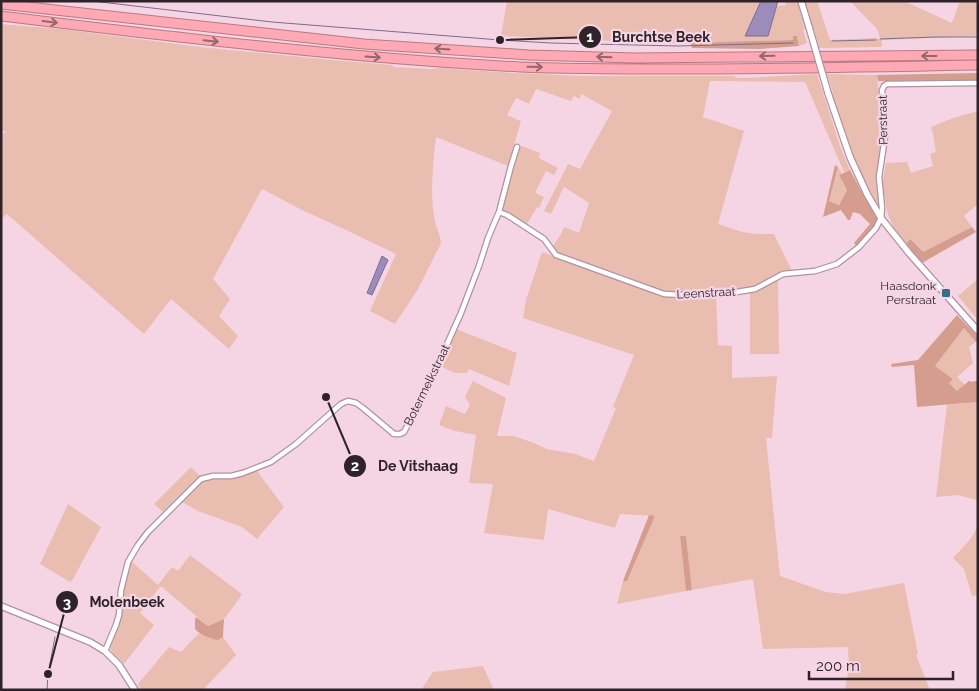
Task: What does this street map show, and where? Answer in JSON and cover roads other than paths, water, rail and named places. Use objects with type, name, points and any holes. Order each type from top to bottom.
[{"type":"highway","points":[[1,4],[364,44],[520,54],[635,58],[978,55]]},
{"type":"highway","points":[[1,16],[187,39],[365,57],[522,67],[768,69],[978,65]]},
{"type":"street","points":[[801,1],[828,93],[850,157],[868,194],[881,218],[978,332]]},
{"type":"street","name":"Perstraat","points":[[881,218],[879,177],[886,138],[882,90],[884,86],[887,84],[978,83]]},
{"type":"street","name":"Botermelkstraat","points":[[105,651],[116,626],[124,574],[132,554],[148,532],[201,479],[213,476],[243,474],[271,462],[296,444],[341,404],[348,401],[356,402],[394,434],[404,432],[430,382],[458,320],[499,212],[518,147]]},
{"type":"street","name":"Leenstraat","points":[[499,212],[507,215],[544,239],[556,255],[664,294],[683,295],[755,289],[783,274],[815,271],[837,264],[859,247],[876,228],[881,218]]},
{"type":"street","points":[[1,606],[90,642],[105,651],[119,665],[135,690]]},
{"type":"waterway","points":[[92,1],[272,22],[500,40],[678,46],[793,43]]},
{"type":"waterway","points":[[880,39],[978,37]]},
{"type":"waterway","points":[[832,41],[876,40]]},
{"type":"waterway","points":[[47,690],[55,637]]},
{"type":"place","name":"Burchtse Beek","points":[[500,40]]},
{"type":"place","name":"Haasdonk Perstraat","points":[[946,293]]},
{"type":"place","name":"De Vitshaag","points":[[326,397]]},
{"type":"place","name":"Molenbeek","points":[[48,674]]}]
